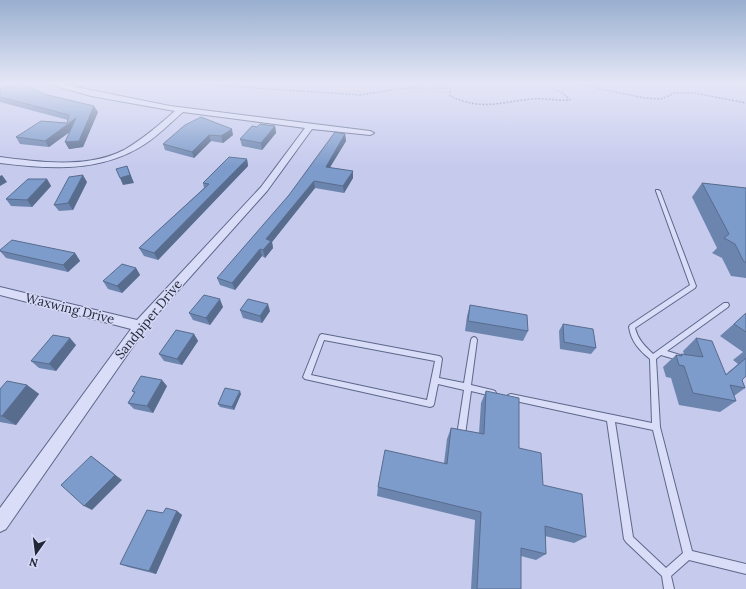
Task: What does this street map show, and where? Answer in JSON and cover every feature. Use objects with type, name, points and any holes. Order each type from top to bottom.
[{"type":"street","points":[[0,160],[59,166],[97,162],[118,155],[141,143],[180,111]]},
{"type":"street","points":[[194,111],[370,133]]},
{"type":"street","name":"Sandpiper Drive","points":[[0,523],[140,326],[264,189],[310,126]]},
{"type":"street","name":"Waxwing Drive","points":[[0,291],[140,326]]},
{"type":"lane","points":[[658,191],[694,286],[632,327],[633,336],[638,345],[657,355],[678,357]]},
{"type":"lane","points":[[657,355],[726,305]]},
{"type":"lane","points":[[322,337],[439,359],[435,380],[430,404],[307,377],[322,337]]},
{"type":"lane","points":[[461,436],[474,340]]},
{"type":"lane","points":[[657,355],[656,427],[688,555]]},
{"type":"lane","points":[[435,380],[656,427]]},
{"type":"lane","points":[[610,418],[629,539],[666,574],[669,589]]},
{"type":"lane","points":[[666,574],[688,555]]},
{"type":"lane","points":[[688,555],[746,569]]},
{"type":"building","points":[[56,111],[92,111],[79,141],[65,142],[76,118],[45,141],[16,137],[41,121],[67,123],[69,115]]},
{"type":"building","points":[[201,117],[232,129],[221,136],[209,135],[192,152],[163,144],[185,125]]},
{"type":"building","points":[[260,124],[275,126],[261,143],[240,139],[252,126],[257,127]]},
{"type":"building","points":[[335,132],[345,134],[326,167],[353,171],[343,186],[314,181],[266,239],[271,241],[263,250],[260,249],[232,283],[217,278],[289,195]]},
{"type":"building","points":[[229,157],[247,159],[154,253],[139,248],[209,184],[203,183]]},
{"type":"building","points":[[127,166],[130,175],[120,178],[116,169]]},
{"type":"building","points":[[83,175],[68,203],[54,205],[69,177]]},
{"type":"building","points":[[28,179],[47,179],[27,200],[6,199]]},
{"type":"building","points":[[702,183],[746,188],[746,262],[744,262],[735,244],[724,238],[729,234]]},
{"type":"building","points":[[12,240],[75,253],[63,265],[0,251]]},
{"type":"building","points":[[122,264],[136,268],[117,286],[103,281]]},
{"type":"building","points":[[204,295],[220,299],[206,318],[189,313]]},
{"type":"building","points":[[248,299],[268,304],[260,316],[240,310]]},
{"type":"building","points":[[470,305],[527,315],[528,331],[468,321]]},
{"type":"building","points":[[746,313],[746,332],[734,324]]},
{"type":"building","points":[[563,324],[593,329],[596,348],[564,342]]},
{"type":"building","points":[[176,330],[194,334],[177,359],[159,354]]},
{"type":"building","points":[[53,335],[70,338],[49,364],[31,361]]},
{"type":"building","points":[[696,338],[712,341],[726,375],[746,358],[746,376],[742,380],[745,388],[730,385],[736,401],[693,393],[684,366],[679,365],[676,355],[682,356],[681,354],[703,357]]},
{"type":"building","points":[[141,376],[162,380],[147,406],[128,403],[135,392],[132,391]]},
{"type":"building","points":[[7,381],[27,385],[2,416],[0,416],[0,389]]},
{"type":"building","points":[[225,388],[240,391],[232,407],[218,404]]},
{"type":"building","points":[[486,391],[519,398],[519,448],[541,453],[543,485],[582,494],[586,537],[545,526],[546,554],[521,548],[521,589],[477,589],[481,512],[378,487],[385,450],[447,464],[451,428],[484,434]]},
{"type":"building","points":[[91,456],[115,475],[84,506],[61,485]]},
{"type":"building","points":[[166,508],[177,511],[149,571],[120,564],[147,510],[163,513]]}]
